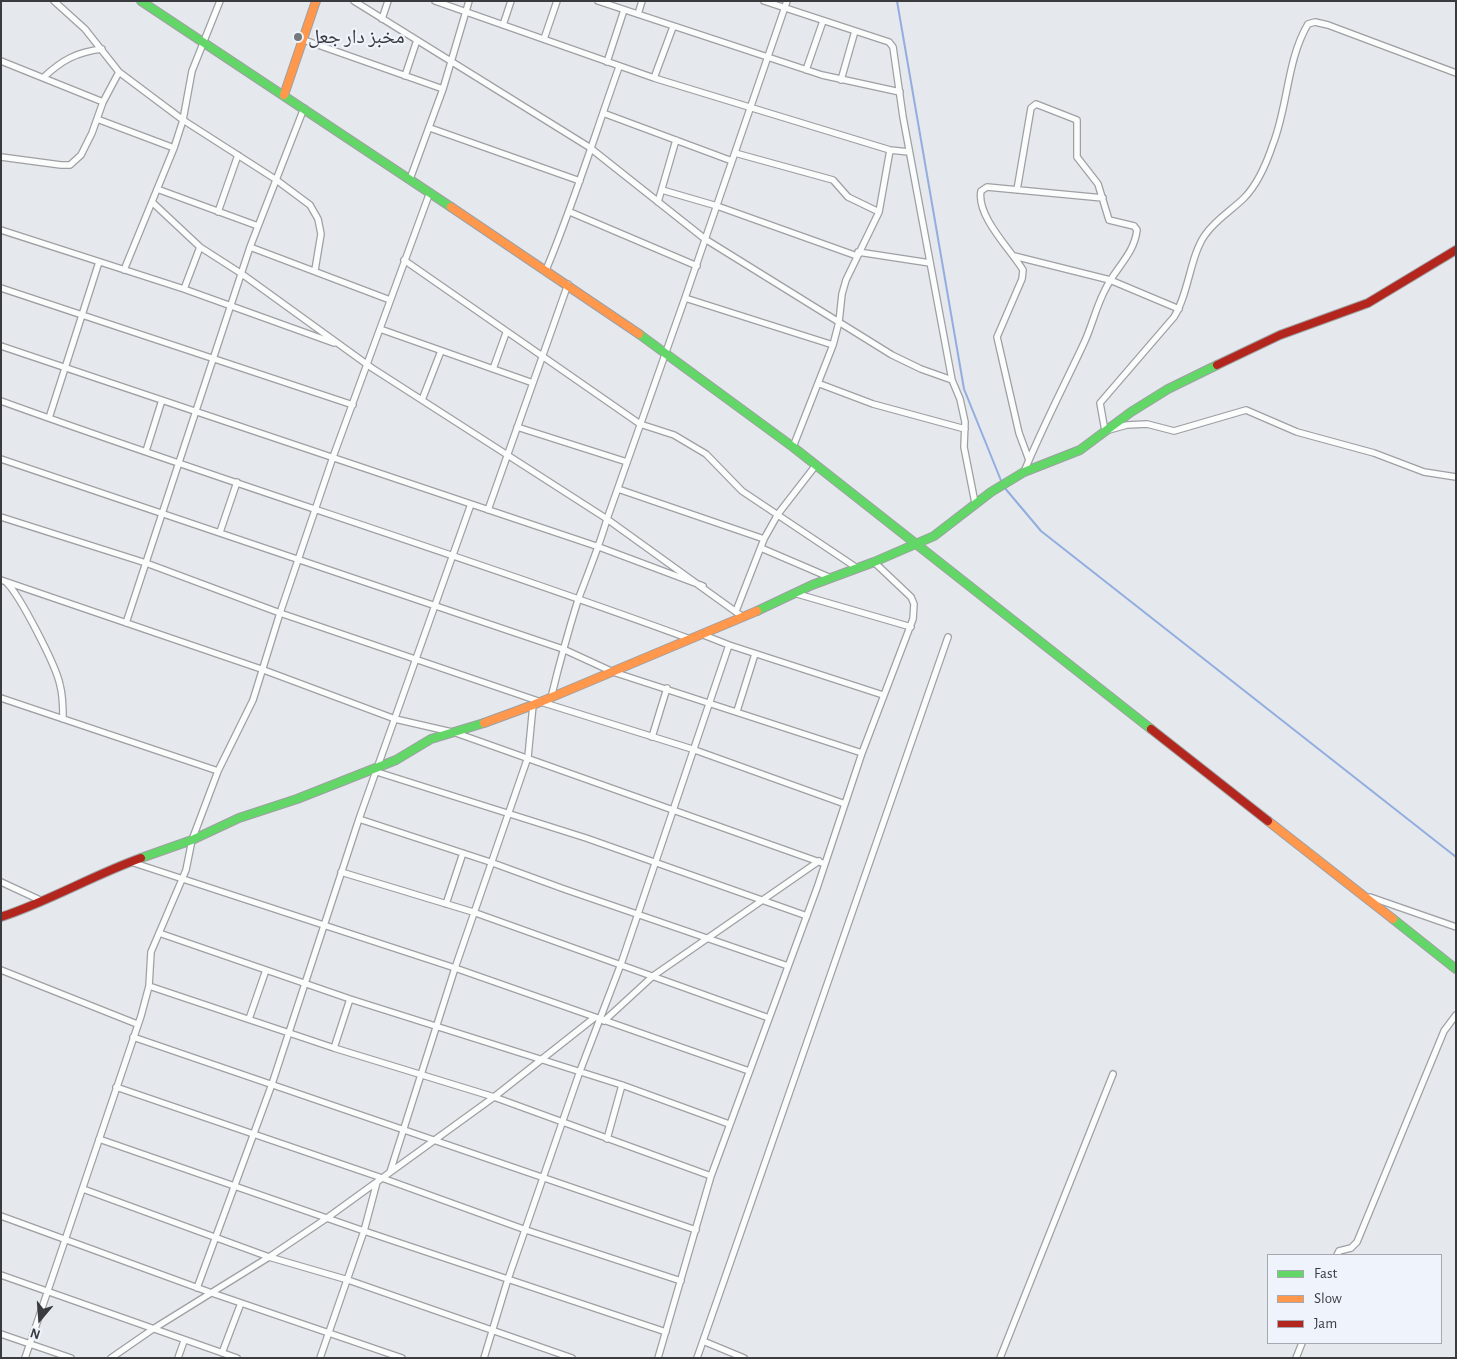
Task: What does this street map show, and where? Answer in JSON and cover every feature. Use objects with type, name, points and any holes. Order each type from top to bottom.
[{"type":"main road","points":[[141,1],[568,284],[666,352],[793,447],[1456,969]]},
{"type":"main road","points":[[284,95],[304,40],[315,2]]},
{"type":"main road","points":[[1,918],[129,862],[192,840],[239,818],[378,769],[431,739],[456,733],[551,698],[743,617],[794,593],[874,562],[914,542],[938,533],[975,503],[1024,472],[1080,450],[1132,412],[1186,380],[1293,329],[1368,303],[1431,267],[1456,250]]},
{"type":"street","points":[[54,1],[70,14],[102,48],[119,72],[183,120],[275,179],[310,205],[318,219],[321,234],[315,270]]},
{"type":"street","points":[[124,270],[174,148],[183,120],[192,72],[220,1]]},
{"type":"street","points":[[354,1],[590,147],[705,239],[900,360],[952,380]]},
{"type":"street","points":[[382,19],[388,1]]},
{"type":"street","points":[[435,1],[654,78],[890,150],[909,152]]},
{"type":"street","points":[[410,179],[444,89],[470,1]]},
{"type":"street","points":[[503,25],[511,1]]},
{"type":"street","points":[[544,39],[557,1]]},
{"type":"street","points":[[598,1],[806,70],[841,80],[900,92]]},
{"type":"street","points":[[638,14],[642,1]]},
{"type":"street","points":[[764,1],[892,44],[909,152],[952,380],[960,399],[965,429],[965,452],[975,503]]},
{"type":"street","points":[[551,698],[563,649],[579,598],[599,547],[640,424],[697,266],[787,1]]},
{"type":"street","points":[[607,62],[624,10]]},
{"type":"street","points":[[806,70],[823,21]]},
{"type":"street","points":[[1456,73],[1328,25],[1315,22],[1308,24],[1298,51],[1273,146],[1248,192],[1205,235],[1179,309],[1143,356],[1100,401],[1105,431],[1127,425],[1147,424],[1174,431],[1246,410],[1297,432],[1374,453],[1424,472],[1456,477]]},
{"type":"street","points":[[654,78],[673,26]]},
{"type":"street","points":[[841,80],[854,32]]},
{"type":"street","points":[[304,40],[444,89]]},
{"type":"street","points":[[405,76],[417,40]]},
{"type":"street","points":[[44,77],[66,58],[76,53],[102,48]]},
{"type":"street","points":[[1,61],[103,102]]},
{"type":"street","points":[[546,270],[570,212],[590,147],[619,66]]},
{"type":"street","points":[[1,157],[70,165],[81,155],[103,102],[119,72]]},
{"type":"street","points":[[1017,190],[1031,108],[1036,104],[1077,120],[1077,156],[1096,180],[1109,220],[1134,226],[1138,230],[1131,252],[1110,280],[1085,341],[1054,402],[1024,472]]},
{"type":"street","points":[[126,623],[215,358],[250,247],[304,108]]},
{"type":"street","points":[[603,113],[732,161]]},
{"type":"street","points":[[97,119],[174,148]]},
{"type":"street","points":[[430,128],[580,181]]},
{"type":"street","points":[[658,202],[676,140]]},
{"type":"street","points":[[793,447],[820,384],[833,346],[839,322],[842,294],[858,254],[879,212],[890,150]]},
{"type":"street","points":[[735,153],[833,180],[848,197],[879,212]]},
{"type":"street","points":[[218,212],[238,155]]},
{"type":"street","points":[[1029,460],[1019,433],[997,337],[1022,279],[1023,270],[984,212],[980,195],[985,188],[1103,198]]},
{"type":"street","points":[[157,189],[258,226]]},
{"type":"street","points":[[662,190],[717,206],[858,254],[930,263]]},
{"type":"street","points":[[26,1358],[138,1024],[149,986],[149,958],[186,870],[192,840],[218,771],[247,714],[298,560],[404,260],[430,192]]},
{"type":"street","points":[[152,202],[200,247],[242,274],[367,364],[607,519],[743,617]]},
{"type":"street","points":[[570,212],[697,266]]},
{"type":"street","points":[[1,230],[184,289],[341,345]]},
{"type":"street","points":[[184,289],[200,247]]},
{"type":"street","points":[[250,247],[315,270],[390,300]]},
{"type":"street","points":[[1014,256],[1110,280],[1179,309]]},
{"type":"street","points":[[404,260],[542,358],[640,424],[674,435],[706,454],[742,491],[857,568]]},
{"type":"street","points":[[49,418],[100,262]]},
{"type":"street","points":[[488,510],[568,284]]},
{"type":"street","points":[[1,288],[353,405]]},
{"type":"street","points":[[685,298],[833,346]]},
{"type":"street","points":[[380,329],[533,383]]},
{"type":"street","points":[[493,369],[506,332]]},
{"type":"street","points":[[1,346],[599,547],[702,586]]},
{"type":"street","points":[[422,400],[440,351]]},
{"type":"street","points":[[820,384],[869,402],[965,429]]},
{"type":"street","points":[[146,451],[162,400]]},
{"type":"street","points":[[1,401],[316,510],[579,598],[690,639]]},
{"type":"street","points":[[517,427],[627,462]]},
{"type":"street","points":[[1,459],[563,649],[613,672],[862,753]]},
{"type":"street","points":[[736,611],[764,538],[778,514],[816,466]]},
{"type":"street","points":[[220,532],[237,482]]},
{"type":"street","points":[[618,490],[764,538]]},
{"type":"street","points":[[197,1288],[272,1084],[359,819],[471,504]]},
{"type":"street","points":[[1,518],[146,563],[280,613],[417,658],[541,702],[692,749],[845,804]]},
{"type":"street","points":[[761,548],[832,578]]},
{"type":"street","points":[[658,1358],[729,1124],[807,916],[822,862],[845,804],[883,695],[911,627],[915,611],[911,597],[874,562]]},
{"type":"street","points":[[3,580],[261,669],[395,719],[456,733],[528,757],[822,862]]},
{"type":"street","points":[[3,580],[16,595],[55,669],[63,697],[63,719]]},
{"type":"street","points":[[794,593],[911,627]]},
{"type":"street","points":[[701,634],[728,645],[883,695]]},
{"type":"street","points":[[697,1358],[948,637]]},
{"type":"street","points":[[484,1358],[508,1279],[545,1178],[580,1071],[620,964],[728,645]]},
{"type":"street","points":[[737,711],[755,654]]},
{"type":"street","points":[[652,737],[667,688]]},
{"type":"street","points":[[1,698],[218,771]]},
{"type":"street","points":[[390,1172],[402,1128],[454,968],[528,757],[533,705]]},
{"type":"street","points":[[378,769],[509,812],[807,916]]},
{"type":"street","points":[[359,819],[463,852],[636,915],[710,938],[788,966]]},
{"type":"street","points":[[446,904],[463,852]]},
{"type":"street","points":[[129,862],[454,968],[749,1071]]},
{"type":"street","points":[[111,1358],[153,1328],[327,1218],[494,1097],[541,1060],[599,1019],[653,976],[822,862]]},
{"type":"street","points":[[341,872],[473,912],[769,1018]]},
{"type":"street","points":[[1,882],[42,901]]},
{"type":"street","points":[[1361,894],[1456,927]]},
{"type":"street","points":[[159,933],[350,999],[622,1085],[729,1124]]},
{"type":"street","points":[[1,970],[138,1024]]},
{"type":"street","points":[[249,1019],[266,970]]},
{"type":"street","points":[[149,986],[334,1048],[421,1073],[494,1097],[712,1176]]},
{"type":"street","points":[[334,1048],[350,999]]},
{"type":"street","points":[[1338,1254],[1339,1251],[1351,1248],[1358,1242],[1444,1031],[1456,1015]]},
{"type":"street","points":[[133,1037],[696,1230]]},
{"type":"street","points":[[1000,1358],[1113,1074]]},
{"type":"street","points":[[607,1139],[622,1085]]},
{"type":"street","points":[[116,1087],[382,1178],[526,1230],[681,1281]]},
{"type":"street","points":[[99,1139],[364,1231],[666,1332]]},
{"type":"street","points":[[320,1358],[364,1231],[376,1182]]},
{"type":"street","points":[[83,1189],[269,1256],[348,1280],[572,1358]]},
{"type":"street","points":[[1,1216],[197,1288],[402,1358]]},
{"type":"street","points":[[1,1275],[153,1328],[184,1341],[237,1358]]},
{"type":"street","points":[[222,1353],[241,1303]]},
{"type":"street","points":[[1,1334],[71,1358]]},
{"type":"street","points":[[178,1358],[184,1341]]},
{"type":"street","points":[[703,1342],[744,1358]]},
{"type":"street","points":[[1296,1358],[1302,1344]]},
{"type":"waterway","points":[[897,1],[964,389],[1002,483]]},
{"type":"waterway","points":[[1004,487],[1041,531],[1456,857]]},
{"type":"traffic: fast","points":[[141,1],[451,207]]},
{"type":"traffic: fast","points":[[639,334],[793,447],[1151,729]]},
{"type":"traffic: fast","points":[[757,611],[812,585],[874,562],[934,536],[991,492],[1024,472],[1080,450],[1131,412],[1168,389],[1217,365]]},
{"type":"traffic: fast","points":[[141,858],[192,840],[239,818],[297,799],[396,760],[431,739],[484,723]]},
{"type":"traffic: fast","points":[[1393,919],[1456,969]]},
{"type":"traffic: slow","points":[[284,95],[316,1]]},
{"type":"traffic: slow","points":[[451,207],[639,334]]},
{"type":"traffic: slow","points":[[484,723],[533,705],[757,611]]},
{"type":"traffic: slow","points":[[1268,821],[1393,919]]},
{"type":"traffic: jam","points":[[1217,365],[1280,335],[1368,303],[1456,250]]},
{"type":"traffic: jam","points":[[1151,729],[1268,821]]},
{"type":"traffic: jam","points":[[1,917],[141,858]]},
{"type":"place","name":"مخبز دار جعل","points":[[298,37]]}]
